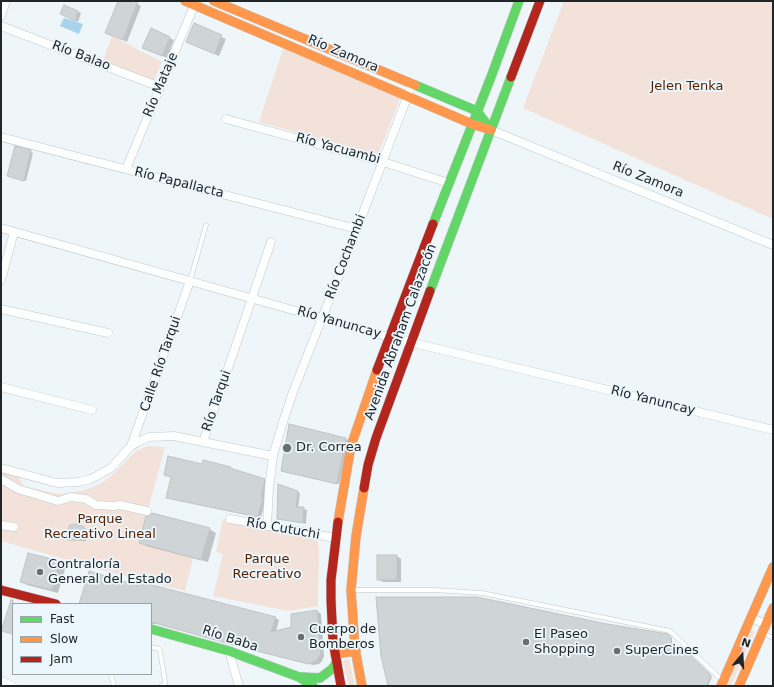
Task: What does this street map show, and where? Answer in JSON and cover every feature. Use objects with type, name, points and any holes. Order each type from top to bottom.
[{"type":"main road","name":"Río Zamora","points":[[185,1],[195,3],[472,124],[491,130]]},
{"type":"main road","name":"Río Zamora","points":[[214,1],[477,111]]},
{"type":"main road","name":"Avenida Abraham Calazacón","points":[[362,686],[353,627],[351,590],[356,536],[368,464],[410,342],[540,1]]},
{"type":"main road","name":"Avenida Abraham Calazacón","points":[[341,686],[333,641],[331,600],[335,538],[351,446],[389,337],[477,111],[517,2]]},
{"type":"main road","points":[[477,111],[491,130]]},
{"type":"main road","points":[[722,684],[773,567]]},
{"type":"main road","points":[[1,590],[52,603]]},
{"type":"main road","points":[[739,686],[773,608]]},
{"type":"main road","name":"Río Baba","points":[[152,629],[229,651],[299,677],[313,686]]},
{"type":"main road","points":[[336,658],[356,652]]},
{"type":"main road","name":"Río Baba","points":[[299,677],[320,678],[329,672],[336,658]]},
{"type":"street","points":[[1,16],[6,1]]},
{"type":"street","name":"Río Mataje","points":[[126,169],[195,3]]},
{"type":"street","name":"Río Balao","points":[[1,26],[160,87]]},
{"type":"street","name":"Río Cochambi","points":[[267,526],[269,488],[273,456],[293,392],[358,229],[412,84]]},
{"type":"street","name":"Río Yacuambi","points":[[226,119],[382,162],[449,183]]},
{"type":"street","name":"Río Zamora","points":[[491,130],[773,245]]},
{"type":"street","name":"Río Papallacta","points":[[1,137],[358,229]]},
{"type":"street","name":"Río Yanuncay","points":[[1,228],[389,337],[773,430]]},
{"type":"street","points":[[1,280],[14,232]]},
{"type":"street","name":"Río Tarqui","points":[[1,468],[57,483],[79,482],[111,468],[132,446],[149,437],[166,435],[203,442],[271,242]]},
{"type":"street","name":"Calle Río Tarqui","points":[[132,446],[190,281]]},
{"type":"street","points":[[1,309],[108,333]]},
{"type":"street","points":[[1,386],[92,410]]},
{"type":"street","points":[[203,442],[273,456]]},
{"type":"street","points":[[1,479],[18,489],[58,501],[71,497],[86,499],[96,505],[120,505],[147,512]]},
{"type":"street","name":"Río Cutuchi","points":[[230,519],[335,538]]},
{"type":"street","points":[[1,525],[14,527]]},
{"type":"street","points":[[751,618],[766,624]]},
{"type":"street","points":[[229,651],[239,686]]},
{"type":"street","points":[[1,682],[12,686]]},
{"type":"lane","points":[[190,281],[206,225]]},
{"type":"lane","points":[[351,590],[435,590],[482,593],[670,631],[722,684]]},
{"type":"lane","points":[[762,633],[773,638]]},
{"type":"lane","points":[[152,647],[157,648],[160,651],[166,680],[165,684],[161,686]]},
{"type":"lane","points":[[111,675],[114,686]]},
{"type":"green space","name":"Jelen Tenka","points":[[564,1],[773,1],[773,219],[523,108]]},
{"type":"green space","points":[[112,36],[162,62],[153,83],[103,61]]},
{"type":"green space","points":[[284,46],[401,96],[378,155],[259,122]]},
{"type":"green space","name":"Parque Recreativo Lineal","points":[[148,446],[165,447],[139,543],[193,558],[185,591],[116,574],[1,541],[1,470],[17,475],[24,486],[58,494],[81,491],[98,485],[110,477],[136,451]]},
{"type":"green space","name":"Parque Recreativo","points":[[223,519],[313,538],[318,542],[318,606],[288,611],[213,596],[223,554],[216,552]]},
{"type":"green space","points":[[751,630],[755,632],[731,686],[726,686]]},
{"type":"green space","points":[[349,659],[355,686],[349,686],[343,661]]},
{"type":"water","points":[[64,18],[83,24],[79,34],[60,26]]},
{"type":"building","points":[[118,1],[138,1],[123,40],[105,33]]},
{"type":"building","points":[[64,5],[78,11],[75,21],[60,14]]},
{"type":"building","points":[[194,23],[222,35],[215,54],[186,42]]},
{"type":"building","points":[[151,28],[170,37],[162,56],[142,48]]},
{"type":"building","points":[[15,146],[31,150],[24,181],[7,176]]},
{"type":"building","points":[[289,424],[346,438],[337,484],[281,471]]},
{"type":"building","points":[[168,456],[202,464],[203,460],[231,467],[230,468],[265,479],[261,498],[263,498],[258,517],[166,498],[171,477],[164,475]]},
{"type":"building","points":[[278,484],[298,491],[296,507],[304,507],[303,523],[277,519]]},
{"type":"building","points":[[152,513],[210,528],[201,560],[139,543],[146,516],[149,516]]},
{"type":"building","points":[[77,524],[84,527],[84,540],[67,540],[70,525]]},
{"type":"building","name":"Contraloría General del Estado","points":[[28,553],[60,561],[52,590],[20,582]]},
{"type":"building","points":[[377,555],[397,555],[397,580],[377,580]]},
{"type":"building","points":[[89,571],[139,586],[141,582],[276,617],[271,632],[291,627],[291,614],[317,610],[321,653],[318,659],[308,664],[152,622],[152,603],[79,603]]},
{"type":"building","name":"El Paseo Shopping","points":[[376,597],[477,597],[607,624],[668,634],[671,637],[672,651],[686,651],[711,675],[707,686],[388,686],[381,656]]},
{"type":"building","points":[[11,600],[13,600],[12,634],[1,631]]},
{"type":"traffic: fast","points":[[433,224],[491,77],[519,1]]},
{"type":"traffic: fast","points":[[430,291],[511,77]]},
{"type":"traffic: fast","points":[[415,85],[477,111],[491,130]]},
{"type":"traffic: fast","points":[[152,629],[229,651],[299,677],[313,686]]},
{"type":"traffic: fast","points":[[302,677],[320,678],[332,669],[337,662]]},
{"type":"traffic: slow","points":[[185,1],[472,124],[491,130]]},
{"type":"traffic: slow","points":[[214,1],[415,85]]},
{"type":"traffic: slow","points":[[338,522],[351,446],[377,370]]},
{"type":"traffic: slow","points":[[362,686],[355,649],[351,590],[356,536],[364,488]]},
{"type":"traffic: slow","points":[[721,686],[773,567]]},
{"type":"traffic: slow","points":[[739,686],[773,608]]},
{"type":"traffic: slow","points":[[335,654],[356,651]]},
{"type":"traffic: jam","points":[[511,77],[540,1]]},
{"type":"traffic: jam","points":[[377,370],[433,224]]},
{"type":"traffic: jam","points":[[364,488],[368,465],[376,438],[430,291]]},
{"type":"traffic: jam","points":[[338,522],[331,580],[331,600],[333,641],[341,686]]},
{"type":"traffic: jam","points":[[1,590],[52,603]]},
{"type":"place","name":"Dr. Correa","points":[[287,448]]},
{"type":"place","name":"Contraloría General del Estado","points":[[40,572]]},
{"type":"place","name":"Cuerpo de Bomberos","points":[[301,637]]},
{"type":"place","name":"El Paseo Shopping","points":[[526,642]]},
{"type":"place","name":"SuperCines","points":[[617,651]]}]
